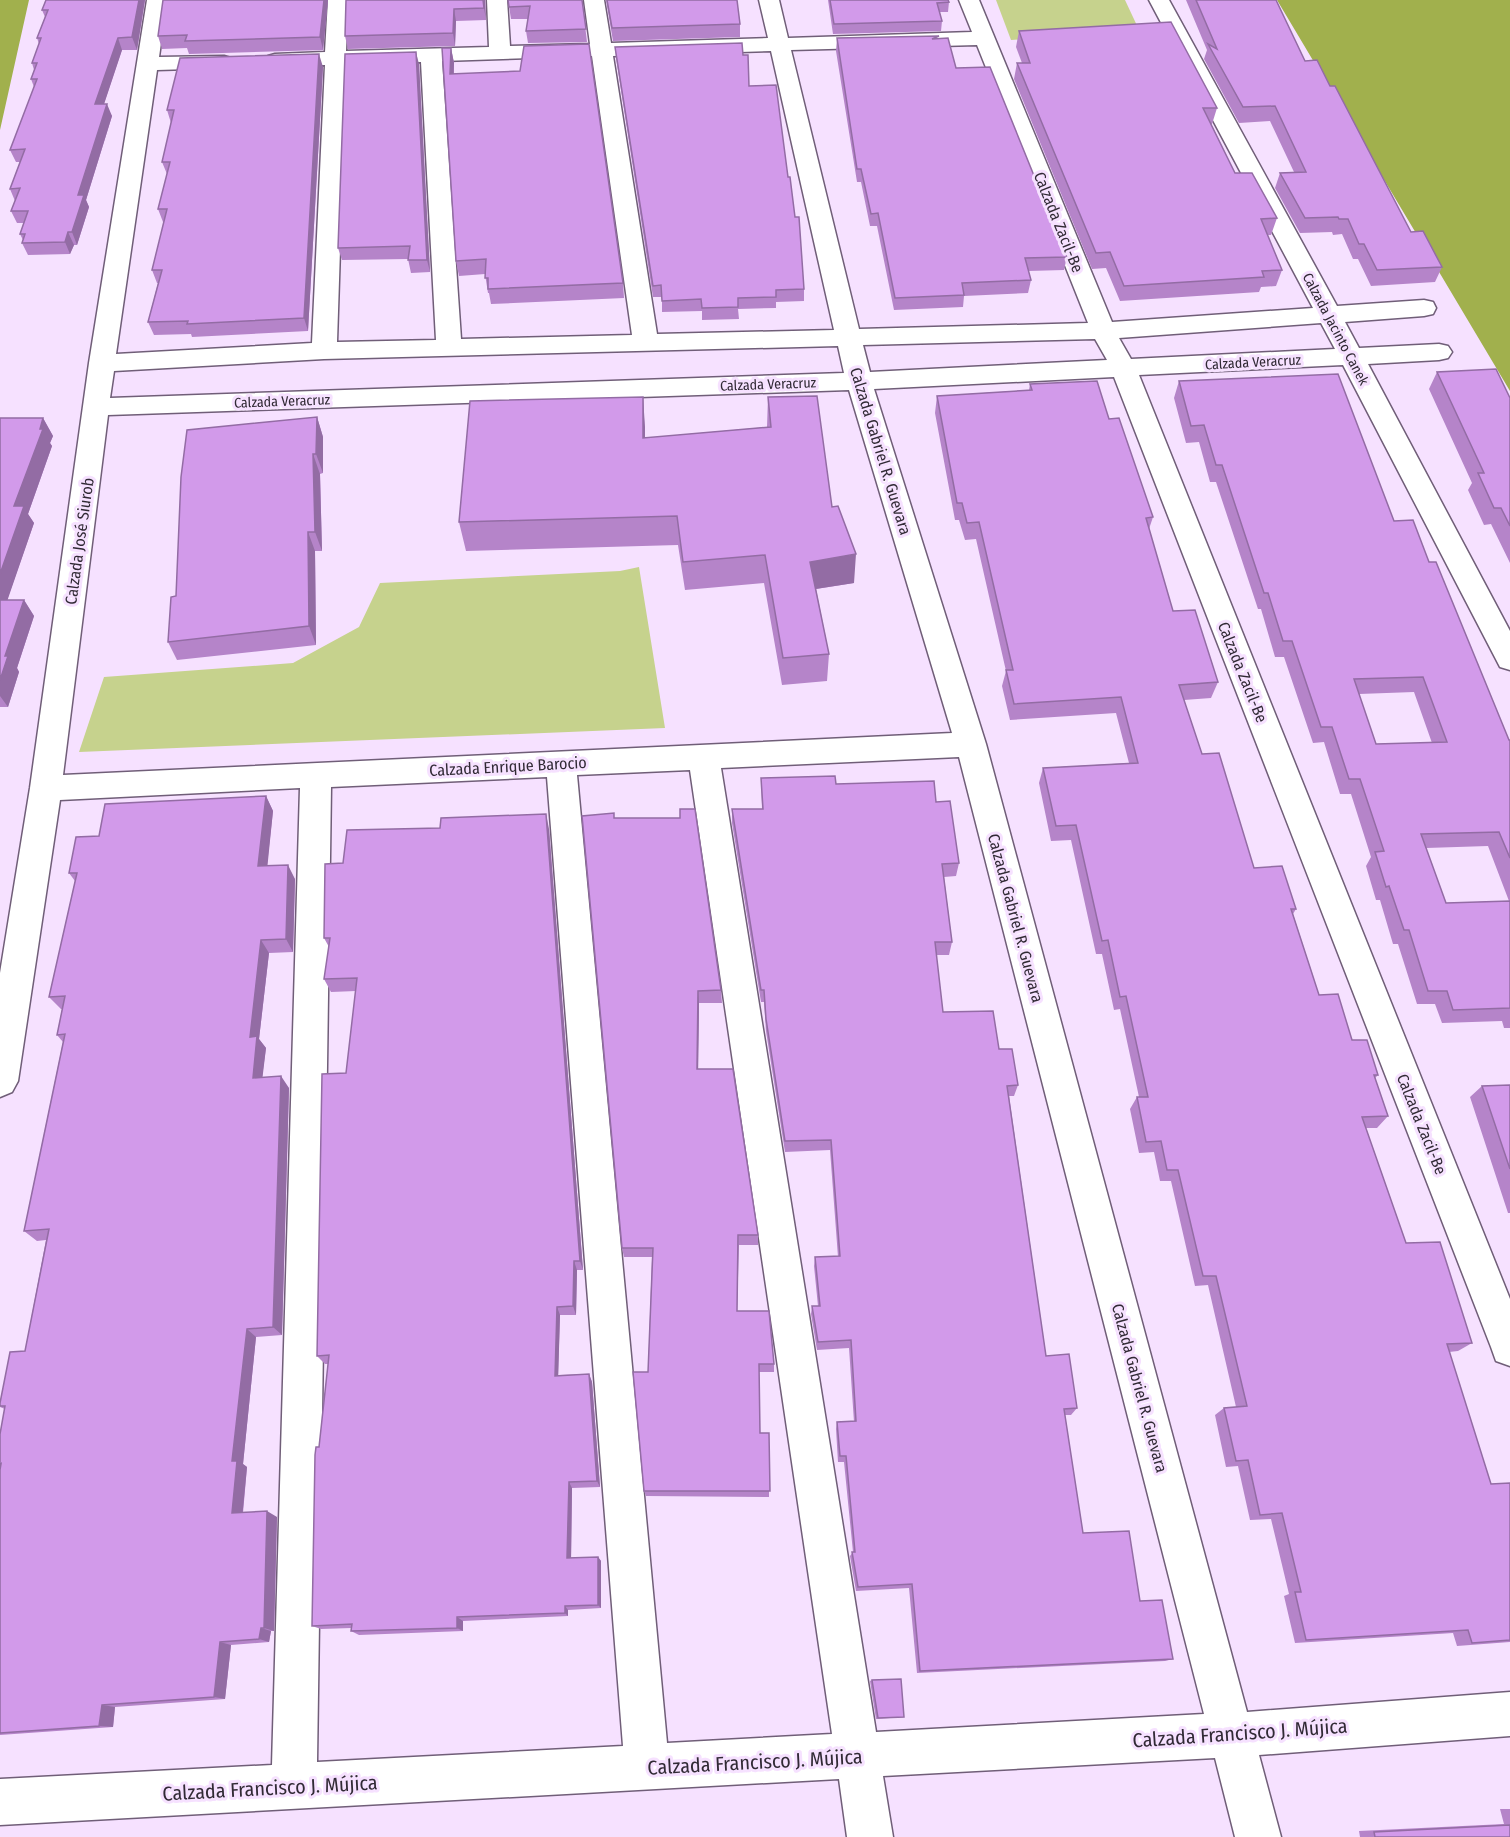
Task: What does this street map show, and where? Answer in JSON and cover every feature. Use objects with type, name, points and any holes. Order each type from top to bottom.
[{"type":"street","name":"Calzada José Siurob","points":[[0,1081],[46,788],[102,363],[157,0]]},
{"type":"street","points":[[324,351],[338,0]]},
{"type":"street","points":[[497,0],[500,53]]},
{"type":"street","points":[[594,0],[646,342]]},
{"type":"street","name":"Calzada Gabriel R. Guevara","points":[[769,0],[847,336],[971,744],[1258,1837]]},
{"type":"street","name":"Calzada Zacil-Be","points":[[969,0],[1103,331],[1124,369],[1510,1347]]},
{"type":"street","name":"Calzada Jacinto Canek","points":[[1159,0],[1330,316],[1510,659]]},
{"type":"street","points":[[148,64],[985,38]]},
{"type":"street","points":[[431,56],[449,348]]},
{"type":"street","points":[[102,363],[324,351],[1103,331],[1424,308]]},
{"type":"street","name":"Calzada Veracruz","points":[[96,407],[859,381],[1439,352]]},
{"type":"street","name":"Calzada Enrique Barocio","points":[[46,788],[971,744]]},
{"type":"street","points":[[704,757],[870,1837]]},
{"type":"street","points":[[561,764],[647,1767]]},
{"type":"street","points":[[294,1787],[316,776]]},
{"type":"street","name":"Calzada Francisco J. Mújica","points":[[0,1802],[1231,1735],[1510,1714]]},
{"type":"green space","points":[[0,0],[29,0],[0,130]]},
{"type":"green space","points":[[996,0],[1125,0],[1140,32],[1011,40]]},
{"type":"green space","points":[[1277,0],[1510,0],[1510,391]]},
{"type":"green space","points":[[639,567],[665,728],[79,752],[104,677],[293,663],[359,627],[380,583],[620,571]]},
{"type":"building","points":[[46,0],[139,0],[132,37],[118,38],[95,104],[107,104],[78,195],[84,195],[72,232],[68,232],[65,242],[22,243],[25,234],[20,234],[28,211],[11,211],[20,188],[10,189],[25,149],[10,150],[37,79],[31,79],[37,63],[32,63],[41,38],[37,38],[48,10],[42,10]]},
{"type":"building","points":[[163,0],[324,0],[320,37],[185,41],[187,35],[158,36]]},
{"type":"building","points":[[346,0],[483,0],[484,8],[454,9],[453,33],[345,36]]},
{"type":"building","points":[[508,0],[582,0],[586,29],[526,31],[530,6],[509,7]]},
{"type":"building","points":[[607,0],[737,0],[740,24],[612,28]]},
{"type":"building","points":[[830,0],[948,0],[949,2],[937,3],[942,21],[834,24]]},
{"type":"building","points":[[1196,0],[1276,0],[1305,61],[1317,60],[1330,86],[1335,86],[1411,232],[1423,231],[1442,267],[1377,270],[1364,244],[1359,244],[1348,219],[1305,218],[1280,173],[1306,172],[1275,106],[1243,107],[1208,44],[1217,49]]},
{"type":"building","points":[[1171,22],[1217,108],[1203,108],[1235,173],[1252,173],[1277,218],[1261,219],[1282,270],[1262,271],[1264,277],[1124,286],[1110,252],[1096,253],[1017,63],[1030,63],[1019,31]]},
{"type":"building","points":[[939,36],[932,39],[948,38],[956,68],[990,67],[1067,257],[1025,258],[1031,280],[962,283],[964,295],[895,298],[878,213],[871,214],[861,169],[857,169],[837,38]]},
{"type":"building","points":[[742,43],[743,55],[748,55],[749,86],[776,85],[788,177],[790,177],[795,217],[799,217],[804,289],[776,290],[776,297],[738,298],[738,307],[702,308],[701,299],[662,301],[661,285],[653,286],[615,47]]},
{"type":"building","points":[[589,44],[623,283],[488,289],[488,278],[485,278],[486,259],[456,261],[442,48],[451,48],[450,74],[520,71],[524,46]]},
{"type":"building","points":[[416,52],[427,260],[408,260],[410,246],[338,248],[345,54]]},
{"type":"building","points":[[319,54],[304,318],[187,324],[188,321],[148,322],[162,270],[152,270],[167,209],[158,209],[170,162],[162,162],[174,110],[167,110],[180,58]]},
{"type":"building","points":[[1496,369],[1510,398],[1510,526],[1501,508],[1494,508],[1478,473],[1484,473],[1437,372]]},
{"type":"building","points":[[1338,374],[1394,521],[1413,520],[1429,562],[1436,562],[1510,740],[1510,858],[1499,832],[1421,834],[1446,903],[1510,901],[1510,1008],[1453,1010],[1447,991],[1428,991],[1409,930],[1404,930],[1389,886],[1386,887],[1375,852],[1384,851],[1360,779],[1349,779],[1332,727],[1321,727],[1292,641],[1283,641],[1268,593],[1264,593],[1222,465],[1216,465],[1204,425],[1191,426],[1179,381]],"holes":[[[1423,677],[1447,742],[1376,744],[1354,679]]]},
{"type":"building","points":[[1097,381],[1109,419],[1119,418],[1153,517],[1146,518],[1173,611],[1195,610],[1218,682],[1179,685],[1202,754],[1219,753],[1254,868],[1282,866],[1296,909],[1291,909],[1319,995],[1338,994],[1352,1040],[1367,1040],[1378,1075],[1374,1075],[1388,1116],[1362,1117],[1406,1243],[1440,1242],[1472,1343],[1447,1344],[1491,1484],[1510,1483],[1510,1640],[1472,1643],[1468,1630],[1306,1640],[1295,1592],[1301,1592],[1282,1513],[1260,1515],[1248,1460],[1236,1461],[1224,1408],[1247,1406],[1216,1276],[1203,1276],[1178,1170],[1167,1170],[1161,1141],[1146,1142],[1137,1097],[1148,1097],[1126,996],[1120,997],[1108,940],[1102,941],[1076,825],[1056,826],[1043,768],[1138,763],[1121,697],[1014,704],[1006,670],[1013,670],[979,522],[967,523],[962,503],[957,503],[937,396],[1032,390],[1030,384]]},
{"type":"building","points":[[817,396],[832,507],[838,506],[856,554],[810,562],[829,654],[783,658],[765,555],[683,562],[677,516],[459,522],[470,401],[643,397],[643,438],[771,427],[768,397]]},
{"type":"building","points":[[317,417],[316,454],[313,454],[315,532],[308,532],[309,626],[168,642],[171,597],[176,596],[181,477],[187,430]]},
{"type":"building","points":[[0,418],[43,418],[40,429],[43,429],[14,506],[24,506],[0,574]]},
{"type":"building","points":[[0,600],[24,600],[5,656],[8,656],[0,680]]},
{"type":"building","points":[[835,776],[836,784],[934,781],[936,802],[950,801],[959,863],[942,864],[952,942],[935,942],[943,1012],[993,1011],[999,1049],[1012,1049],[1018,1085],[1007,1086],[1046,1356],[1069,1354],[1077,1408],[1064,1409],[1083,1533],[1129,1531],[1140,1601],[1162,1600],[1173,1659],[920,1671],[912,1584],[858,1587],[852,1552],[855,1552],[846,1456],[840,1456],[837,1422],[856,1421],[851,1340],[818,1342],[812,1306],[820,1306],[815,1257],[840,1256],[831,1140],[785,1141],[766,1019],[764,990],[761,990],[732,809],[763,809],[761,778]]},
{"type":"building","points":[[266,796],[258,866],[288,865],[286,939],[261,940],[250,1037],[257,1036],[253,1078],[281,1076],[273,1327],[247,1329],[232,1461],[237,1461],[232,1513],[267,1511],[264,1628],[261,1628],[259,1639],[220,1642],[214,1697],[102,1705],[99,1726],[0,1733],[0,1434],[5,1406],[0,1406],[0,1403],[10,1352],[25,1351],[49,1229],[24,1231],[65,1034],[57,1035],[65,996],[49,997],[77,873],[69,873],[76,837],[99,836],[105,804]]},
{"type":"building","points":[[680,809],[695,809],[721,990],[698,991],[697,1069],[733,1069],[758,1235],[738,1235],[737,1311],[769,1311],[774,1364],[759,1364],[760,1433],[769,1433],[770,1491],[644,1491],[633,1372],[648,1372],[653,1248],[622,1248],[582,816],[614,813],[614,818],[680,818]]},
{"type":"building","points":[[546,814],[580,1261],[574,1261],[573,1306],[557,1307],[555,1376],[589,1374],[597,1481],[569,1482],[567,1558],[598,1557],[598,1605],[565,1606],[565,1613],[457,1617],[457,1628],[351,1631],[352,1624],[312,1626],[315,1455],[316,1447],[319,1447],[329,1355],[317,1356],[322,1074],[346,1073],[357,978],[324,979],[330,938],[324,938],[325,864],[343,863],[347,830],[440,828],[441,818]]},
{"type":"building","points":[[1510,1085],[1510,1169],[1482,1086]]},
{"type":"building","points":[[901,1679],[904,1717],[878,1718],[872,1680]]},
{"type":"building","points":[[1510,1825],[1510,1837],[1375,1837],[1374,1832]]}]
